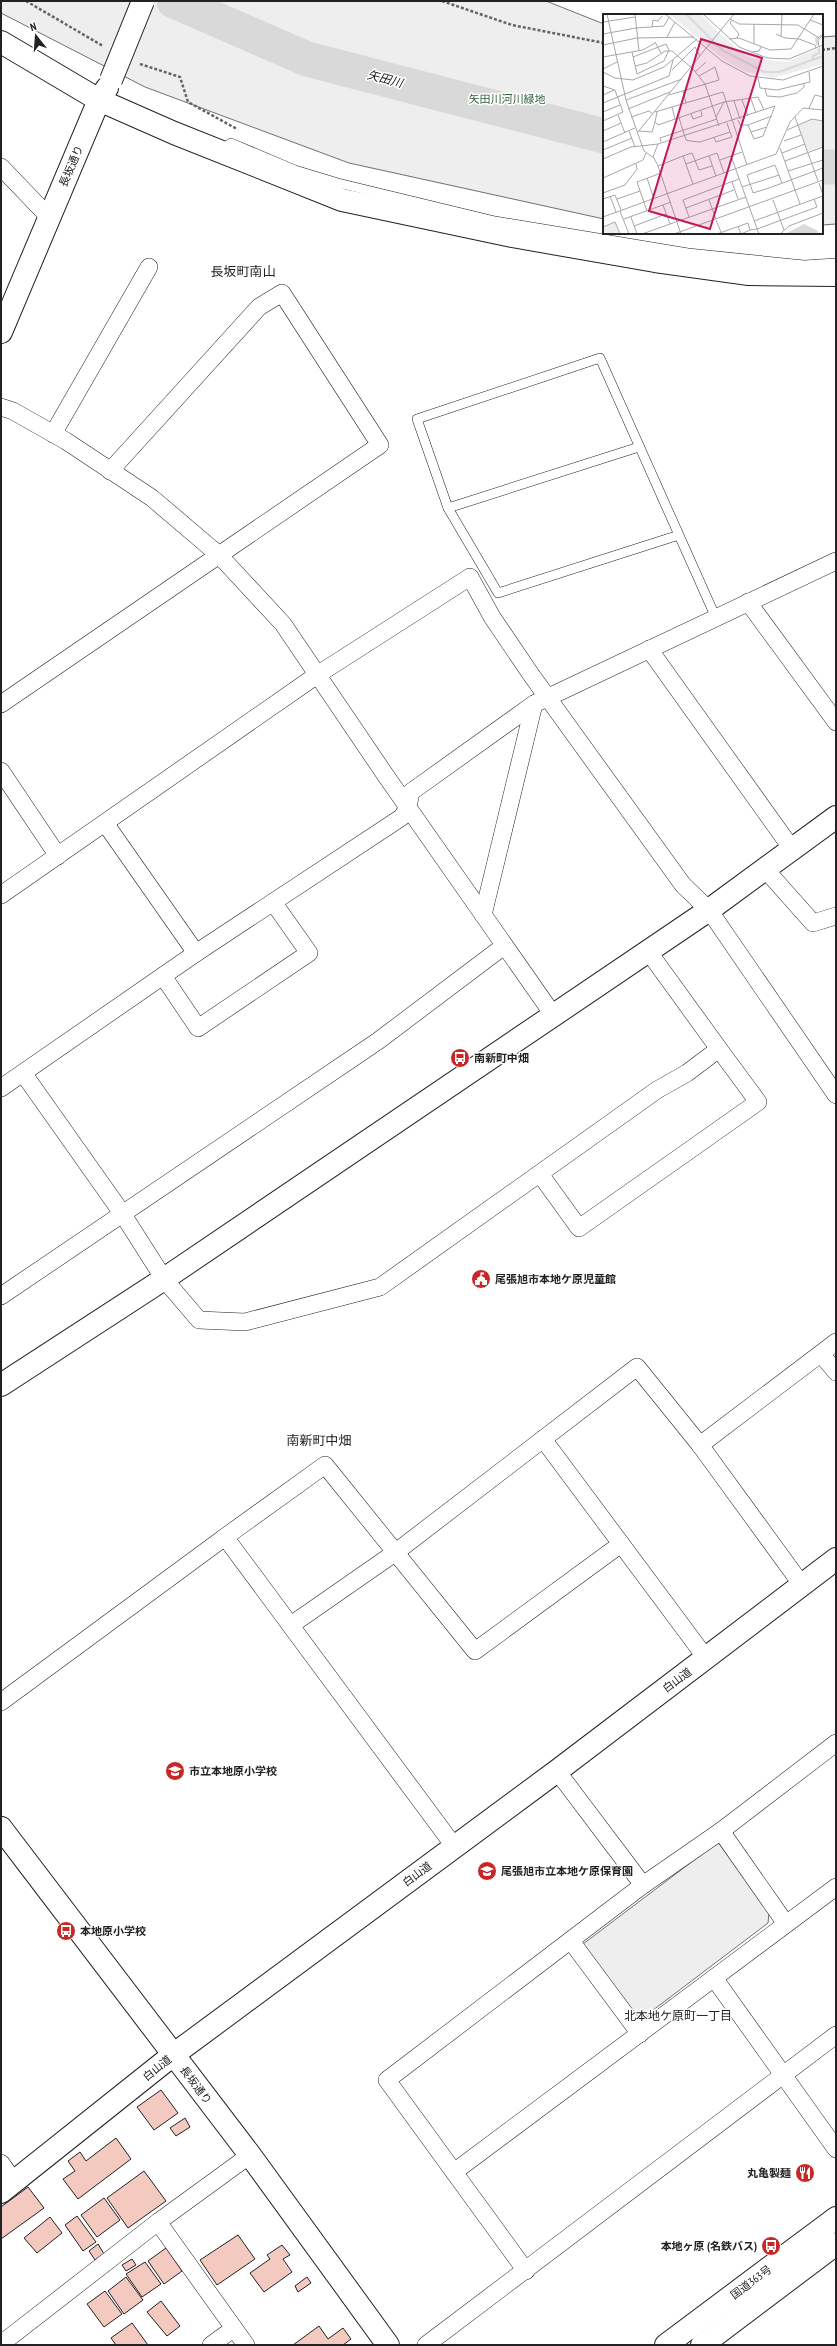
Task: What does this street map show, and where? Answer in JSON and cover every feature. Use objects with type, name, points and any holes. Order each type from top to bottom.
[{"type":"main road","name":"長坂通り","points":[[1,332],[99,100],[111,80],[143,1]]},
{"type":"main road","points":[[1,42],[99,100],[342,200],[512,236],[655,262],[749,274],[836,275]]},
{"type":"main road","points":[[1,1385],[164,1279],[554,1016],[709,910],[836,816]]},
{"type":"main road","name":"白山道","points":[[8,2188],[173,2055],[557,1771],[836,1559]]},
{"type":"main road","name":"長坂通り","points":[[2,1832],[250,2155],[388,2345]]},
{"type":"main road","name":"国道363号","points":[[666,2345],[836,2218]]},
{"type":"main road","name":"国道363号","points":[[702,2345],[836,2244]]},
{"type":"street","points":[[1,167],[49,217]]},
{"type":"street","points":[[53,434],[149,267]]},
{"type":"street","points":[[1,704],[380,445],[282,293],[259,307],[110,470]]},
{"type":"street","points":[[1,407],[13,411],[53,434],[152,498],[219,555],[283,624],[504,946],[554,1016]]},
{"type":"street","points":[[1,1088],[196,953],[402,817],[408,807],[411,792],[542,701],[836,560]]},
{"type":"street","points":[[1,895],[317,675],[470,577],[481,581],[492,617],[542,701],[683,884],[709,910],[836,1095]]},
{"type":"street","points":[[748,602],[836,722]]},
{"type":"street","points":[[649,649],[792,849]]},
{"type":"street","points":[[483,915],[542,701]]},
{"type":"street","points":[[1,771],[58,856]]},
{"type":"street","points":[[105,823],[196,953]]},
{"type":"street","points":[[765,869],[813,923],[836,916]]},
{"type":"street","points":[[164,976],[198,1028],[290,966],[309,953],[273,902]]},
{"type":"street","points":[[1,1296],[378,1040],[504,946]]},
{"type":"street","points":[[540,1174],[579,1228],[758,1102],[648,951]]},
{"type":"street","points":[[23,1073],[122,1213],[164,1279],[199,1320],[245,1322],[380,1287],[657,1090],[687,1073],[719,1049]]},
{"type":"street","points":[[700,1445],[836,1342]]},
{"type":"street","points":[[821,1354],[836,1372]]},
{"type":"street","points":[[291,1625],[396,1552],[636,1368],[700,1445],[802,1585]]},
{"type":"street","points":[[543,1439],[706,1658]]},
{"type":"street","points":[[1,1702],[325,1465],[475,1651],[621,1544]]},
{"type":"street","points":[[225,1537],[454,1846]]},
{"type":"street","points":[[526,2271],[387,2080],[643,1885],[721,1831],[836,1743]]},
{"type":"street","points":[[557,1771],[643,1885]]},
{"type":"street","points":[[721,1831],[786,1924]]},
{"type":"street","points":[[454,2172],[836,1887]]},
{"type":"street","points":[[571,1941],[640,2034]]},
{"type":"street","points":[[714,1978],[784,2074],[836,2149]]},
{"type":"street","points":[[426,2345],[836,2036]]},
{"type":"street","points":[[1,2344],[158,2222],[250,2155]]},
{"type":"street","points":[[1,2162],[8,2188]]},
{"type":"street","points":[[158,2222],[233,2329],[246,2345]]},
{"type":"street","points":[[211,2345],[233,2329]]},
{"type":"lane","points":[[220,151],[231,143],[295,170],[338,183],[495,221],[688,253],[804,265],[836,263]]},
{"type":"lane","points":[[679,535],[498,594],[481,581],[448,508],[417,419],[600,358],[639,447],[679,535],[716,618]]},
{"type":"lane","points":[[448,508],[639,447]]},
{"type":"path","points":[[26,1],[104,46]]},
{"type":"path","points":[[442,1],[512,25],[603,43]]},
{"type":"path","points":[[823,50],[836,48]]},
{"type":"path","points":[[138,64],[180,77],[188,102],[242,132]]},
{"type":"green space","name":"矢田川河川緑地","points":[[1,1],[546,1],[603,24],[603,219],[349,163],[145,87],[1,13]]},
{"type":"green space","points":[[836,36],[836,224],[823,225],[823,37]]},
{"type":"green space","points":[[718,1842],[769,1913],[768,1923],[640,2020],[583,1944]]},
{"type":"building","points":[[161,2090],[178,2113],[154,2130],[137,2107]]},
{"type":"building","points":[[185,2118],[190,2127],[176,2136],[170,2128]]},
{"type":"building","points":[[116,2138],[131,2159],[78,2199],[63,2179],[75,2171],[68,2161],[80,2152],[86,2161]]},
{"type":"building","points":[[144,2171],[166,2201],[128,2228],[107,2198]]},
{"type":"building","points":[[28,2187],[44,2208],[1,2239],[1,2207]]},
{"type":"building","points":[[104,2198],[120,2220],[97,2237],[81,2215]]},
{"type":"building","points":[[77,2216],[96,2242],[83,2251],[65,2225]]},
{"type":"building","points":[[50,2217],[62,2233],[37,2253],[24,2238]]},
{"type":"building","points":[[238,2235],[255,2259],[217,2285],[200,2260]]},
{"type":"building","points":[[98,2244],[104,2254],[95,2260],[89,2251]]},
{"type":"building","points":[[282,2245],[290,2255],[283,2259],[292,2272],[264,2292],[250,2273],[270,2259],[267,2255]]},
{"type":"building","points":[[166,2248],[182,2271],[164,2284],[148,2261]]},
{"type":"building","points":[[132,2259],[136,2265],[126,2271],[122,2265]]},
{"type":"building","points":[[145,2262],[161,2284],[142,2297],[126,2274]]},
{"type":"building","points":[[126,2277],[143,2300],[124,2314],[108,2291]]},
{"type":"building","points":[[307,2277],[311,2283],[298,2292],[295,2286]]},
{"type":"building","points":[[105,2291],[122,2314],[104,2327],[87,2304]]},
{"type":"building","points":[[161,2301],[180,2326],[167,2336],[147,2312]]},
{"type":"building","points":[[132,2323],[148,2345],[116,2345],[111,2338]]},
{"type":"building","points":[[319,2326],[328,2339],[343,2328],[351,2339],[343,2345],[293,2345]]},
{"type":"waterway","name":"矢田川","points":[[174,1],[307,59],[603,136]]},
{"type":"waterway","name":"矢田川","points":[[823,167],[836,167]]},
{"type":"place","name":"南新町中畑","points":[[460,1058]]},
{"type":"place","name":"尾張旭市本地ケ原児童館","points":[[481,1279]]},
{"type":"place","name":"市立本地原小学校","points":[[175,1771]]},
{"type":"place","name":"尾張旭市立本地ケ原保育園","points":[[487,1871]]},
{"type":"place","name":"本地原小学校","points":[[66,1931]]},
{"type":"place","name":"丸亀製麺","points":[[805,2173]]},
{"type":"place","name":"本地ヶ原 (名鉄バス)","points":[[771,2246]]},
{"type":"district","name":"長坂町南山","points":[[243,271]]},
{"type":"district","name":"南新町中畑","points":[[319,1440]]},
{"type":"district","name":"北本地ケ原町一丁目","points":[[678,2016]]}]
